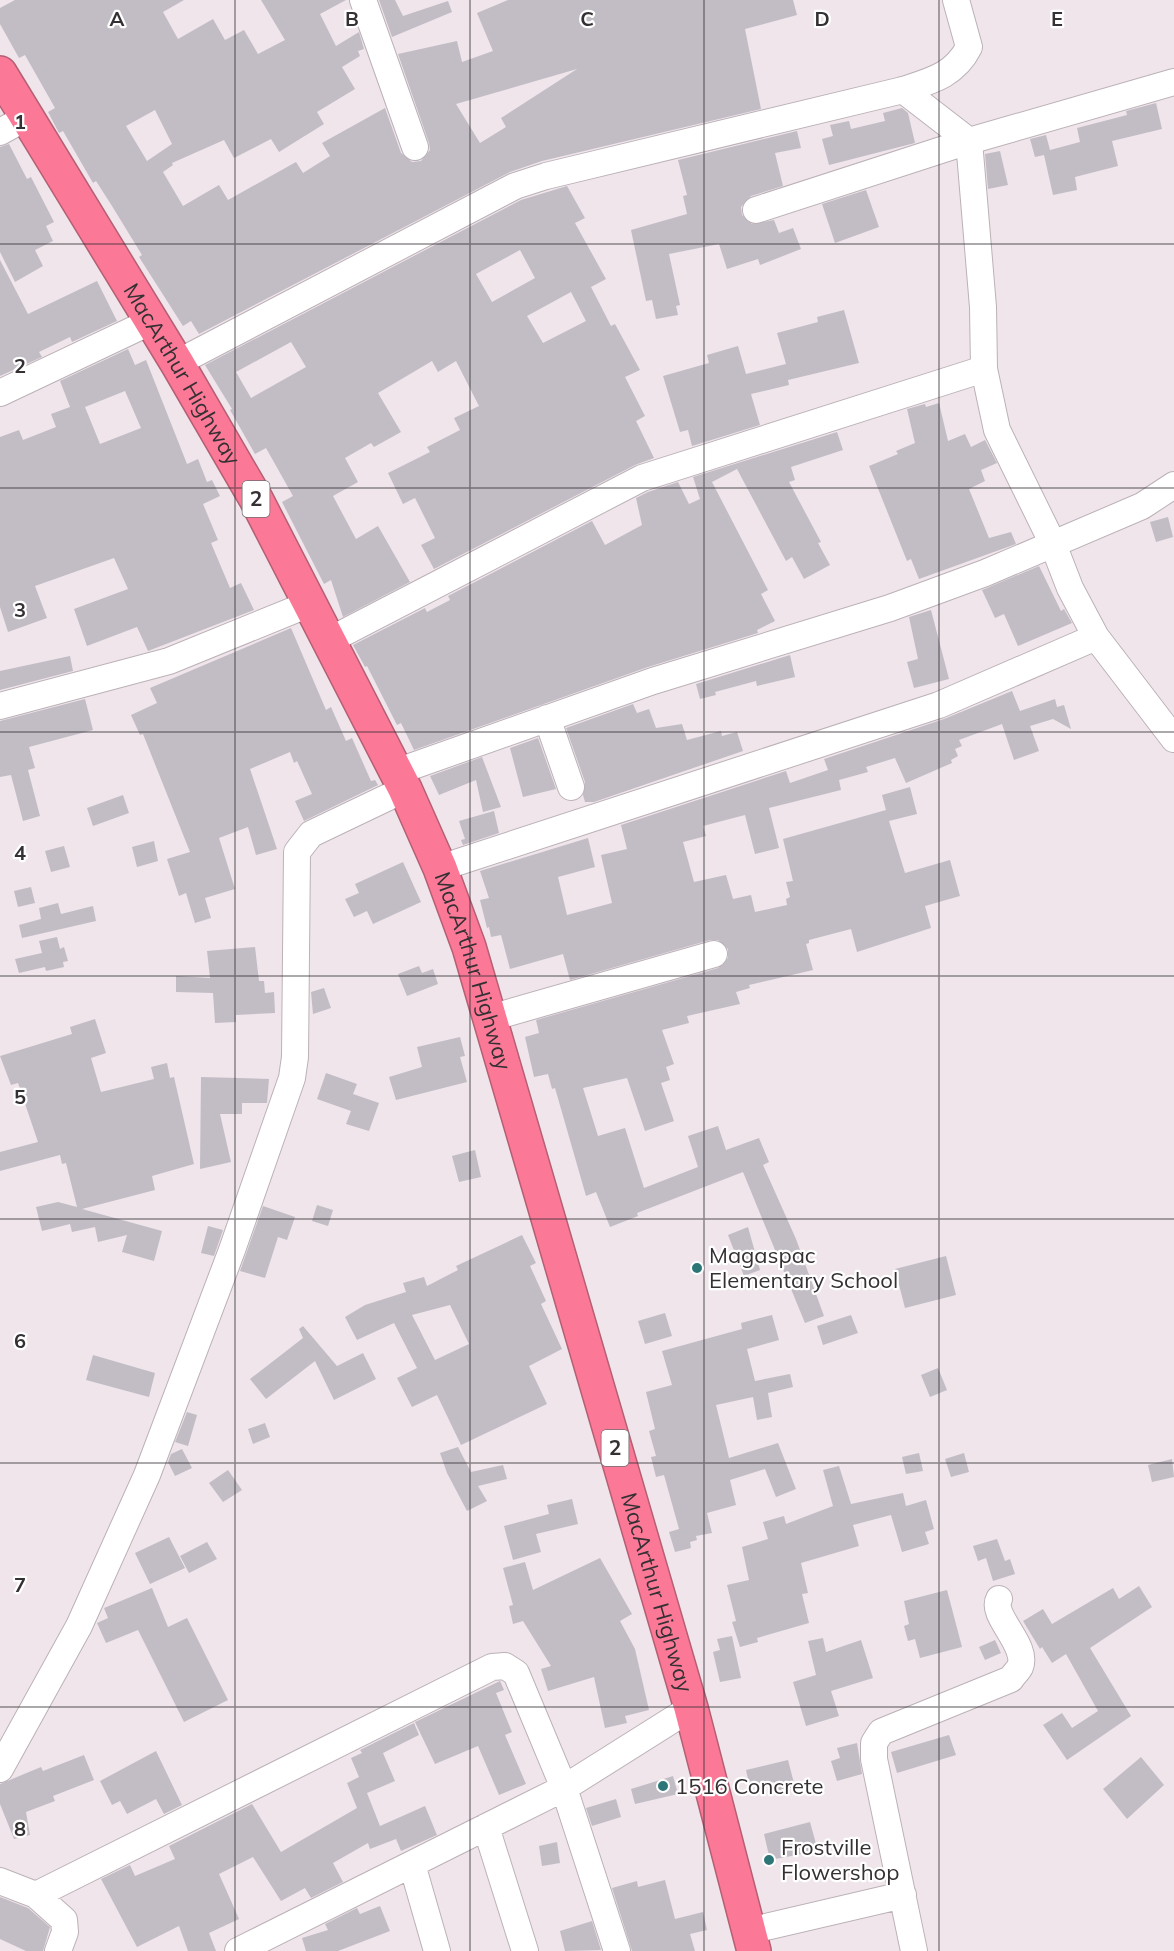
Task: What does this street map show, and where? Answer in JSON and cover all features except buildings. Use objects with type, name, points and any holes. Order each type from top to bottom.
[{"type":"highway","name":"MacArthur Highway","points":[[0,73],[13,125],[152,321],[256,499],[400,780],[440,868],[470,947],[692,1708],[752,1941]]},
{"type":"street","points":[[363,0],[415,147]]},
{"type":"street","points":[[177,363],[516,186],[546,176],[903,90],[944,76],[962,61],[969,47],[956,0]]},
{"type":"street","points":[[756,210],[969,141],[1174,82]]},
{"type":"street","points":[[903,90],[969,141],[981,276],[984,369],[997,430],[1053,544],[1070,588],[1096,637],[1174,739]]},
{"type":"street","points":[[0,393],[152,321]]},
{"type":"street","points":[[328,640],[642,478],[984,369]]},
{"type":"street","points":[[0,1769],[79,1626],[143,1486],[232,1251],[292,1078],[295,1058],[297,852],[311,834],[400,780],[547,718],[663,678],[890,608],[985,573],[1142,506],[1174,485]]},
{"type":"street","points":[[0,706],[169,661],[309,604]]},
{"type":"street","points":[[440,868],[939,705],[1096,637]]},
{"type":"street","points":[[547,718],[571,787]]},
{"type":"street","points":[[490,1018],[714,954]]},
{"type":"street","points":[[914,1951],[874,1759],[874,1743],[881,1732],[1011,1678],[1020,1667],[1021,1652],[998,1608],[999,1599]]},
{"type":"street","points":[[36,1895],[492,1667],[505,1666],[516,1673],[564,1788],[617,1951]]},
{"type":"street","points":[[238,1951],[272,1943],[412,1864],[564,1788],[692,1708]]},
{"type":"street","points":[[486,1827],[525,1951]]},
{"type":"street","points":[[412,1864],[437,1951]]},
{"type":"street","points":[[58,1951],[65,1932],[64,1920],[75,1875]]},
{"type":"street","points":[[0,1881],[36,1895],[64,1920]]},
{"type":"street","points":[[752,1941],[903,1895]]},
{"type":"place","name":"Magaspac Elementary School","points":[[697,1268]]},
{"type":"place","name":"1516 Concrete","points":[[663,1786]]},
{"type":"place","name":"Frostville Flowershop","points":[[769,1860]]}]
